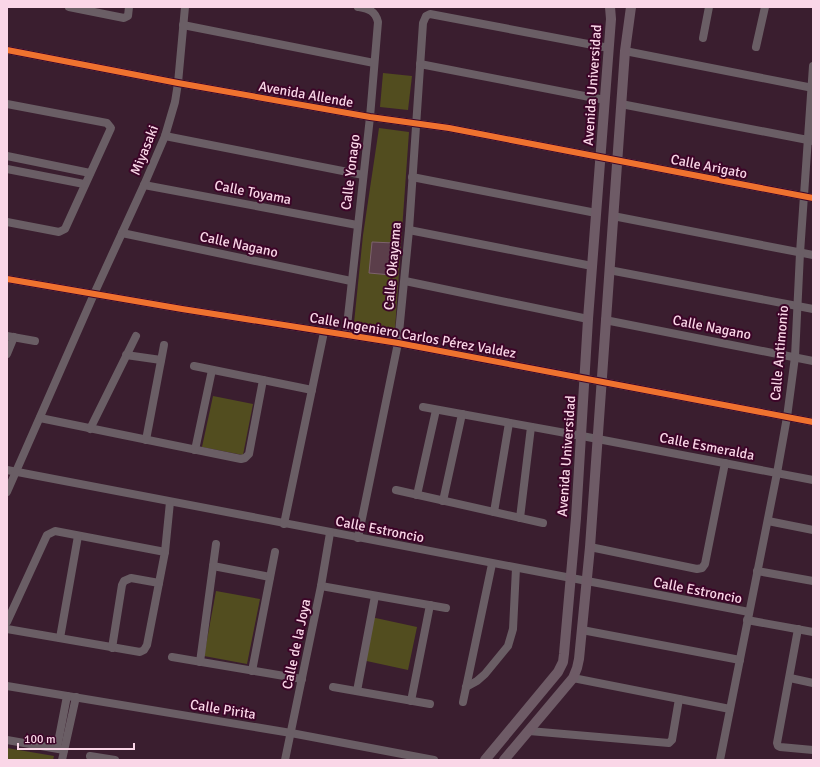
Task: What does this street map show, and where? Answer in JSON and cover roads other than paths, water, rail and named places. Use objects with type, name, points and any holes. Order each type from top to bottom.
[{"type":"main road","name":"Avenida Universidad","points":[[485,760],[558,672],[564,654],[582,436],[584,378],[609,48],[611,19],[610,7]]},
{"type":"main road","points":[[504,760],[572,678],[577,668],[590,547],[621,104],[630,7]]},
{"type":"street","points":[[69,7],[124,18],[128,16],[129,7]]},
{"type":"street","name":"Miyasaki","points":[[7,492],[165,136],[178,83],[185,7]]},
{"type":"street","name":"Calle Yonago","points":[[346,335],[370,117],[378,22],[375,13],[370,9],[358,7]]},
{"type":"street","points":[[703,38],[709,7]]},
{"type":"street","points":[[756,47],[765,7]]},
{"type":"street","name":"Calle Okayama","points":[[358,538],[398,343],[409,230],[420,64],[426,16],[430,14],[609,48]]},
{"type":"street","points":[[184,25],[374,62]]},
{"type":"street","name":"Avenida Allende","points":[[7,50],[178,83],[370,117],[449,128],[601,157]]},
{"type":"street","points":[[625,52],[812,88]]},
{"type":"street","points":[[420,64],[605,100]]},
{"type":"street","name":"Calle Antimonio","points":[[720,760],[778,473],[787,417],[795,357],[800,253],[810,141],[813,66]]},
{"type":"street","points":[[7,104],[107,123],[110,126],[110,130],[84,184],[65,229],[59,232],[7,222]]},
{"type":"street","points":[[621,104],[810,141]]},
{"type":"street","points":[[165,136],[363,175]]},
{"type":"street","points":[[7,156],[90,173]]},
{"type":"street","name":"Calle Arigato","points":[[601,157],[813,198]]},
{"type":"street","points":[[7,169],[84,184]]},
{"type":"street","points":[[412,178],[596,213]]},
{"type":"street","name":"Calle Toyama","points":[[144,185],[357,225]]},
{"type":"street","points":[[614,216],[813,255]]},
{"type":"street","points":[[409,230],[592,266]]},
{"type":"street","name":"Calle Nagano","points":[[122,233],[351,281]]},
{"type":"street","points":[[609,270],[813,309]]},
{"type":"street","name":"Calle Ingeniero Carlos Pérez Valdez","points":[[7,279],[398,343],[813,422]]},
{"type":"street","points":[[404,281],[588,319]]},
{"type":"street","name":"Calle Nagano","points":[[605,320],[813,361]]},
{"type":"street","points":[[284,524],[324,332]]},
{"type":"street","points":[[90,429],[136,336]]},
{"type":"street","points":[[7,354],[10,337],[35,341]]},
{"type":"street","points":[[146,440],[164,345]]},
{"type":"street","points":[[126,355],[161,360]]},
{"type":"street","points":[[194,366],[312,390]]},
{"type":"street","points":[[195,450],[212,370]]},
{"type":"street","points":[[40,418],[241,459],[245,458],[249,454],[263,380]]},
{"type":"street","name":"Calle Esmeralda","points":[[423,407],[597,438],[813,480]]},
{"type":"street","points":[[417,495],[436,410]]},
{"type":"street","points":[[443,501],[462,414]]},
{"type":"street","points":[[494,512],[509,423]]},
{"type":"street","points":[[520,518],[531,427]]},
{"type":"street","points":[[590,547],[697,569],[702,568],[705,564],[725,463]]},
{"type":"street","name":"Calle Estroncio","points":[[7,470],[586,582],[748,616],[813,632]]},
{"type":"street","points":[[396,490],[543,523]]},
{"type":"street","points":[[7,629],[112,648],[140,652],[144,650],[147,646],[165,552],[170,502]]},
{"type":"street","points":[[768,521],[813,530]]},
{"type":"street","points":[[7,622],[47,535],[55,531],[165,552]]},
{"type":"street","name":"Calle de la Joya","points":[[285,760],[321,586],[330,533]]},
{"type":"street","points":[[60,638],[78,536]]},
{"type":"street","points":[[200,662],[216,544]]},
{"type":"street","points":[[252,670],[275,552]]},
{"type":"street","points":[[463,702],[492,564]]},
{"type":"street","points":[[213,566],[270,578]]},
{"type":"street","points":[[466,687],[477,681],[485,674],[508,646],[513,629],[516,568]]},
{"type":"street","points":[[757,571],[813,581]]},
{"type":"street","points":[[112,648],[122,585],[124,581],[131,578],[159,584]]},
{"type":"street","points":[[321,586],[446,608]]},
{"type":"street","points":[[357,691],[375,596]]},
{"type":"street","points":[[411,701],[430,605]]},
{"type":"street","points":[[798,629],[790,678],[776,743],[780,747],[813,750]]},
{"type":"street","points":[[582,630],[740,660]]},
{"type":"street","points":[[172,657],[302,679]]},
{"type":"street","points":[[572,678],[730,709]]},
{"type":"street","points":[[790,678],[813,683]]},
{"type":"street","name":"Calle Pirita","points":[[7,686],[434,760]]},
{"type":"street","points":[[333,687],[430,704]]},
{"type":"street","points":[[62,760],[61,749],[67,696]]},
{"type":"street","points":[[61,749],[76,697]]},
{"type":"street","points":[[529,731],[669,743],[672,740],[679,699]]},
{"type":"street","points":[[7,740],[61,749]]},
{"type":"street","points":[[90,756],[113,760]]}]
